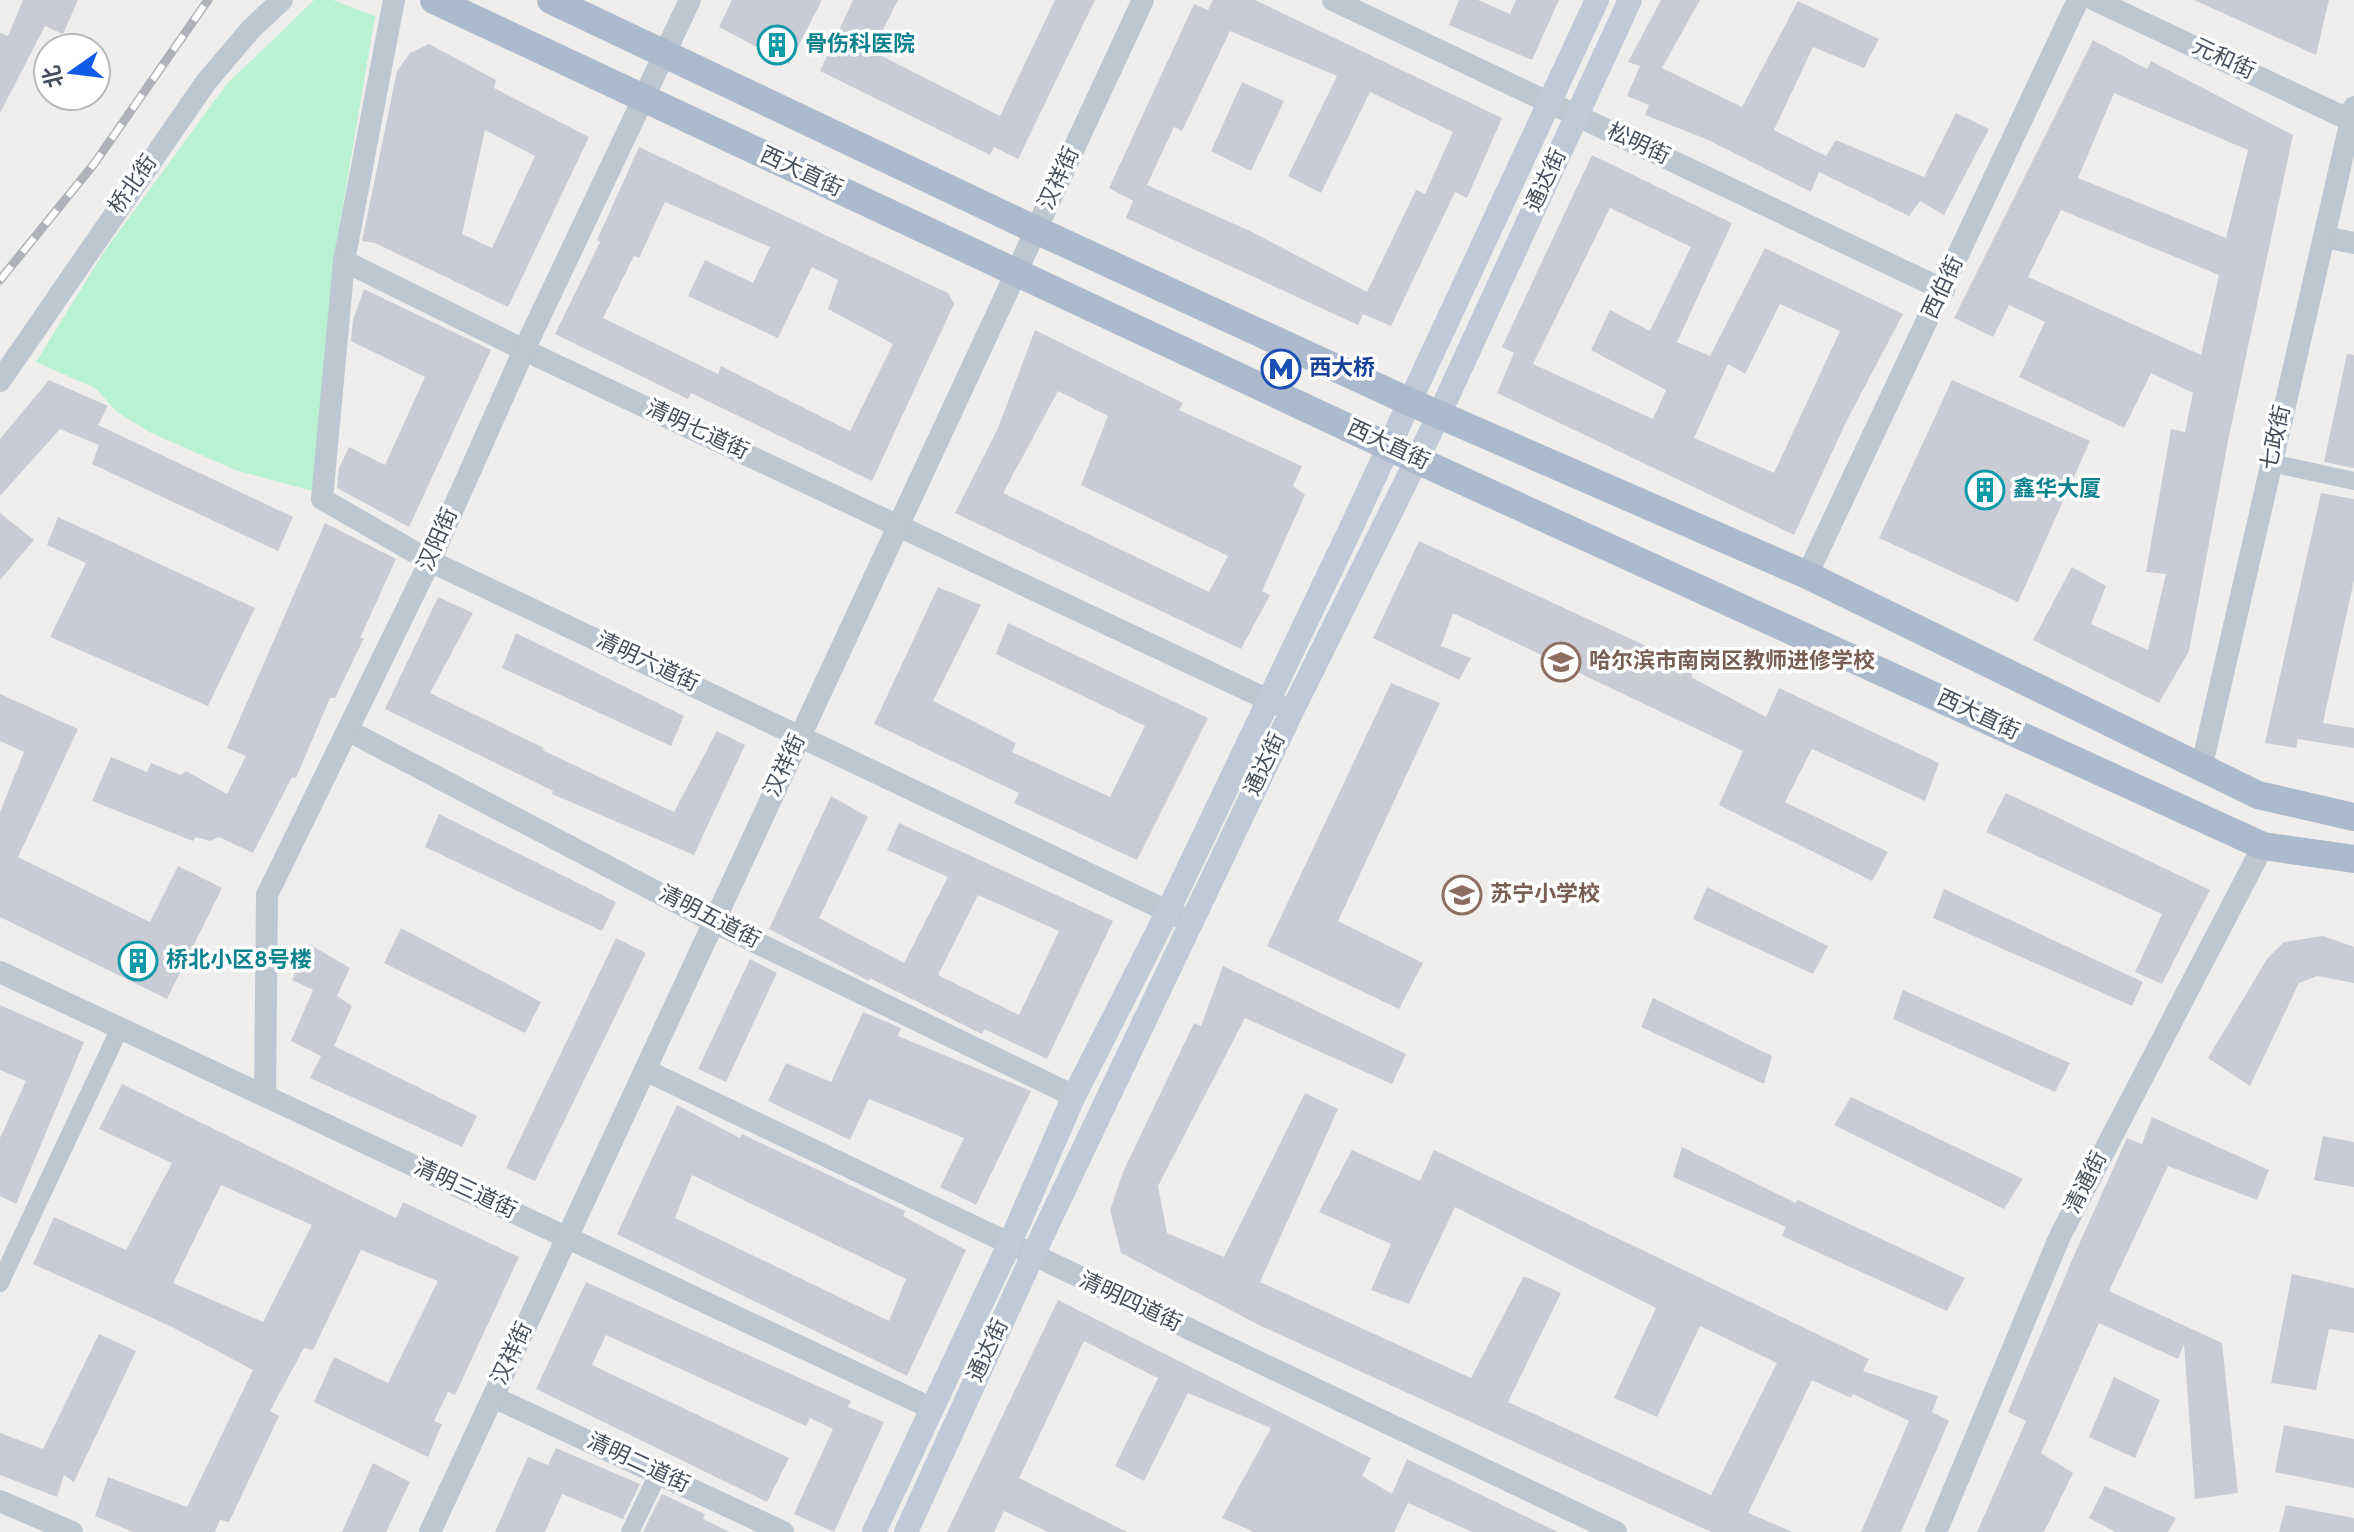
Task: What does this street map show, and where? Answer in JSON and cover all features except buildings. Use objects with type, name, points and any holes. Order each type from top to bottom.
[{"type":"main road","name":"西大直街","points":[[434,0],[643,101],[1016,271],[1417,460],[2263,846],[2354,859]]},
{"type":"main road","points":[[551,0],[664,56],[1410,402],[1807,575],[2258,795],[2354,817]]},
{"type":"main road","name":"通达街","points":[[874,1532],[1009,1245],[1074,1096],[1168,911],[1269,700],[1597,0]]},
{"type":"main road","name":"通达街","points":[[906,1532],[1032,1257],[1292,711],[1439,415],[1630,0]]},
{"type":"street","name":"桥北街","points":[[0,381],[206,82],[251,29],[282,0]]},
{"type":"street","points":[[344,261],[394,0]]},
{"type":"street","name":"汉阳街","points":[[265,1096],[267,895],[430,561],[524,350],[690,0]]},
{"type":"street","name":"汉祥街","points":[[436,1530],[493,1397],[1143,0]]},
{"type":"street","name":"松明街","points":[[1333,0],[1944,290]]},
{"type":"street","name":"西伯街","points":[[1807,575],[1944,290],[2078,0]]},
{"type":"street","name":"元和街","points":[[2095,0],[2353,116]]},
{"type":"street","name":"七政街","points":[[2201,769],[2353,116]]},
{"type":"street","points":[[2324,237],[2354,243]]},
{"type":"street","name":"清明七道街","points":[[344,261],[524,350],[1292,711]]},
{"type":"street","name":"清明六道街","points":[[344,261],[322,499],[430,561],[1193,923]]},
{"type":"street","points":[[2271,463],[2354,481]]},
{"type":"street","name":"清明五道街","points":[[349,731],[714,922],[1074,1096]]},
{"type":"street","name":"清通街","points":[[1936,1532],[2060,1236],[2263,846]]},
{"type":"street","name":"清明三道街","points":[[0,972],[931,1408]]},
{"type":"street","points":[[0,1283],[120,1028]]},
{"type":"street","name":"清明四道街","points":[[645,1070],[1032,1257],[1616,1532]]},
{"type":"street","name":"清明二道街","points":[[493,1397],[783,1532]]},
{"type":"street","points":[[630,1532],[658,1474]]},
{"type":"street","points":[[0,1501],[72,1532]]},
{"type":"green space","points":[[314,0],[333,0],[375,16],[334,259],[313,491],[238,471],[149,432],[117,412],[95,388],[36,362],[104,252],[226,85]]},
{"type":"railway","points":[[0,280],[94,164],[208,0]]},
{"type":"place","name":"骨伤科医院","points":[[777,45]]},
{"type":"place","name":"西大桥","points":[[1281,369]]},
{"type":"place","name":"鑫华大厦","points":[[1985,490]]},
{"type":"place","name":"哈尔滨市南岗区教师进修学校","points":[[1561,662]]},
{"type":"place","name":"苏宁小学校","points":[[1462,895]]},
{"type":"place","name":"桥北小区8号楼","points":[[138,961]]}]
